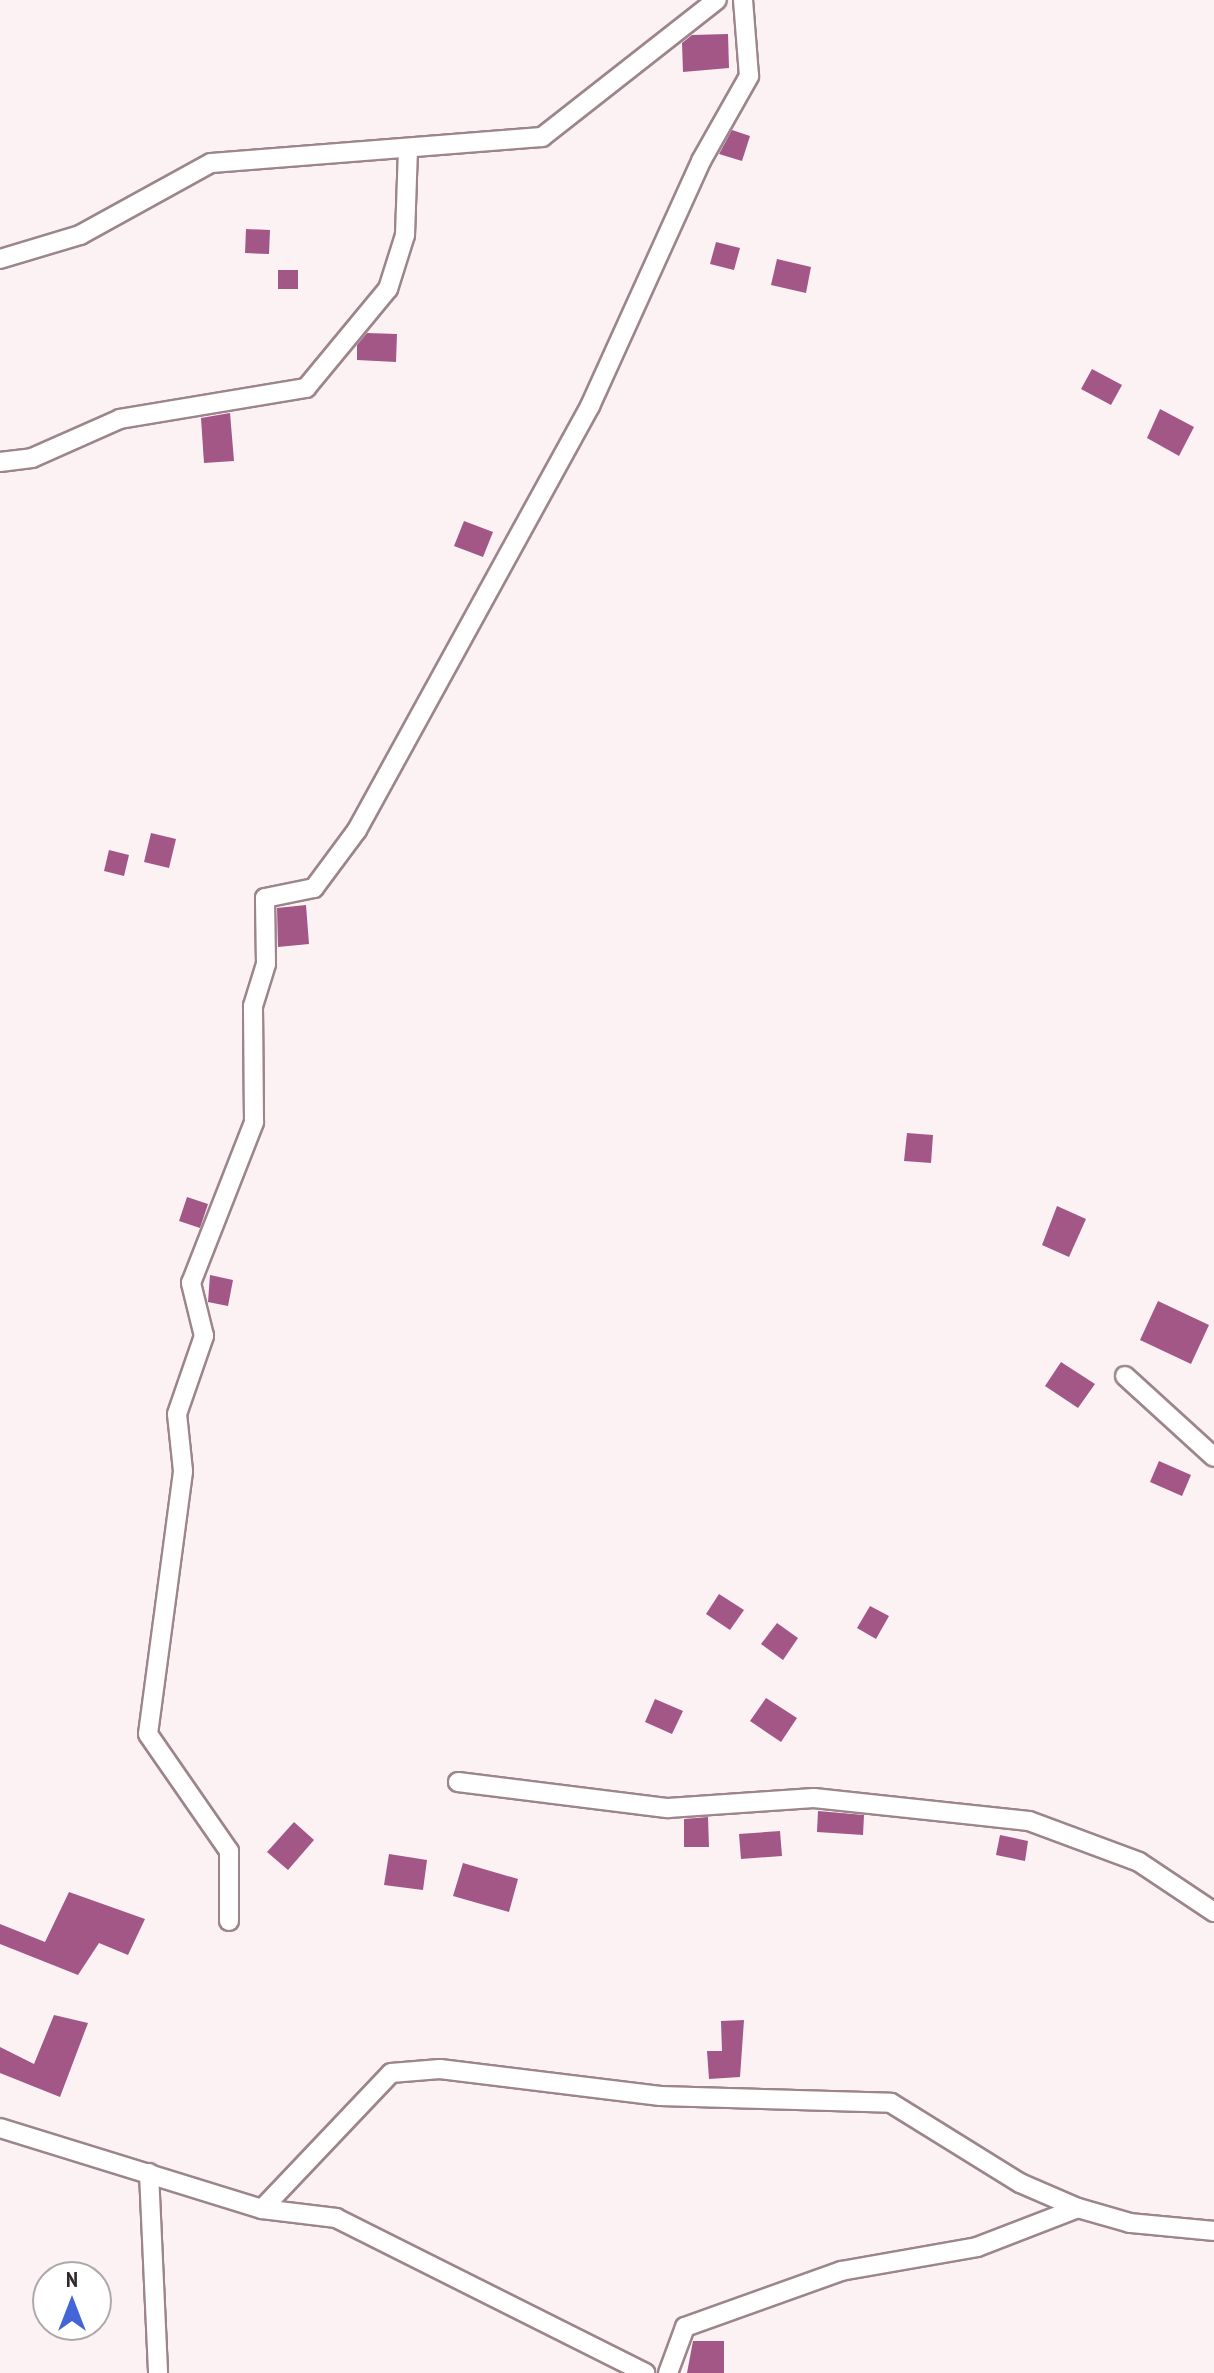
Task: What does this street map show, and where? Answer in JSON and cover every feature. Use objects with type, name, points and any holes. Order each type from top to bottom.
[{"type":"street","points":[[0,259],[80,235],[211,163],[542,137],[717,0]]},
{"type":"street","points":[[229,1921],[229,1851],[148,1734],[183,1471],[177,1414],[204,1336],[191,1283],[254,1122],[253,1006],[266,964],[265,898],[314,888],[357,830],[590,406],[701,161],[749,76],[743,0]]},
{"type":"street","points":[[0,462],[32,458],[120,419],[306,388],[388,289],[405,235],[408,148]]},
{"type":"street","points":[[1125,1376],[1214,1457]]},
{"type":"street","points":[[458,1782],[668,1808],[814,1798],[1029,1821],[1139,1862],[1214,1912]]},
{"type":"street","points":[[262,2209],[391,2073],[440,2069],[660,2096],[891,2103],[1020,2183],[1078,2208],[1130,2223],[1214,2231]]},
{"type":"street","points":[[0,2128],[262,2209],[336,2218],[645,2373]]},
{"type":"street","points":[[149,2173],[158,2373]]},
{"type":"street","points":[[668,2373],[685,2327],[841,2271],[977,2247],[1078,2208]]},
{"type":"building","points":[[728,34],[729,68],[683,72],[682,43],[692,35]]},
{"type":"building","points":[[732,130],[750,136],[742,161],[719,154]]},
{"type":"building","points":[[246,229],[270,230],[269,254],[245,253]]},
{"type":"building","points":[[716,242],[740,248],[734,270],[710,264]]},
{"type":"building","points":[[777,259],[811,267],[806,293],[771,285]]},
{"type":"building","points":[[278,270],[298,270],[298,289],[278,289]]},
{"type":"building","points":[[367,333],[397,334],[396,362],[357,360],[357,345]]},
{"type":"building","points":[[1092,369],[1122,385],[1111,405],[1081,389]]},
{"type":"building","points":[[1160,409],[1194,427],[1179,456],[1147,438]]},
{"type":"building","points":[[230,413],[234,461],[204,463],[201,418]]},
{"type":"building","points":[[464,521],[493,532],[483,557],[454,546]]},
{"type":"building","points":[[151,833],[176,839],[169,868],[144,862]]},
{"type":"building","points":[[109,850],[129,855],[124,876],[104,871]]},
{"type":"building","points":[[306,905],[309,944],[278,947],[277,908]]},
{"type":"building","points":[[907,1133],[933,1135],[931,1163],[904,1161]]},
{"type":"building","points":[[187,1197],[208,1204],[200,1228],[179,1221]]},
{"type":"building","points":[[1057,1206],[1086,1219],[1069,1257],[1042,1245]]},
{"type":"building","points":[[210,1275],[233,1280],[228,1306],[208,1302]]},
{"type":"building","points":[[1158,1301],[1209,1325],[1191,1364],[1140,1340]]},
{"type":"building","points":[[1061,1362],[1095,1384],[1078,1408],[1045,1386]]},
{"type":"building","points":[[1159,1461],[1191,1475],[1182,1496],[1150,1482]]},
{"type":"building","points":[[719,1594],[744,1610],[730,1630],[706,1614]]},
{"type":"building","points":[[870,1606],[889,1616],[876,1639],[857,1628]]},
{"type":"building","points":[[777,1623],[798,1638],[783,1660],[761,1644]]},
{"type":"building","points":[[766,1698],[797,1718],[781,1742],[750,1721]]},
{"type":"building","points":[[655,1699],[683,1711],[672,1734],[645,1722]]},
{"type":"building","points":[[818,1811],[864,1815],[863,1835],[817,1832]]},
{"type":"building","points":[[708,1817],[709,1847],[684,1847],[684,1819]]},
{"type":"building","points":[[294,1822],[314,1840],[288,1870],[267,1852]]},
{"type":"building","points":[[780,1831],[782,1856],[741,1859],[739,1834]]},
{"type":"building","points":[[1000,1835],[1028,1841],[1025,1861],[996,1855]]},
{"type":"building","points":[[389,1854],[427,1860],[423,1890],[384,1885]]},
{"type":"building","points":[[463,1863],[518,1879],[509,1912],[453,1896]]},
{"type":"building","points":[[69,1892],[145,1919],[128,1955],[99,1943],[78,1975],[0,1944],[0,1924],[45,1942]]},
{"type":"building","points":[[54,2015],[88,2023],[60,2097],[0,2073],[0,2047],[34,2064]]},
{"type":"building","points":[[744,2020],[740,2077],[709,2079],[707,2051],[722,2051],[721,2021]]},
{"type":"building","points":[[693,2341],[724,2341],[724,2373],[687,2373]]}]
